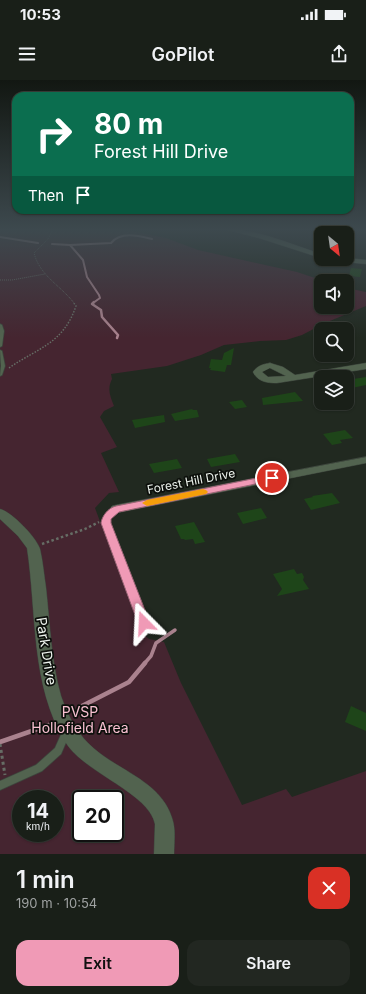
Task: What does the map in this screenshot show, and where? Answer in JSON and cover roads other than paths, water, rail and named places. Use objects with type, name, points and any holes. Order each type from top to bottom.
[{"type":"street","points":[[292,377],[285,370],[277,366],[264,366],[257,372],[258,375],[269,380],[292,377],[366,366]]},
{"type":"street","name":"Forest Hill Drive","points":[[116,509],[366,460]]},
{"type":"street","name":"Park Drive","points":[[0,513],[20,529],[34,548],[49,675],[57,703],[68,730],[86,753],[153,802],[162,816],[165,837],[164,854]]},
{"type":"lane","points":[[0,325],[2,331],[0,346]]},
{"type":"lane","points":[[0,351],[3,366],[0,375]]},
{"type":"lane","points":[[116,509],[107,518],[106,523],[144,623]]},
{"type":"lane","points":[[3,785],[39,768],[49,760],[58,751],[68,730]]},
{"type":"waterway","points":[[84,265],[87,277],[100,298],[93,303]]},
{"type":"waterway","points":[[93,303],[92,304],[101,310],[102,317],[118,335],[117,338]]},
{"type":"waterway","points":[[144,664],[151,656],[156,643],[175,630]]},
{"type":"waterway","points":[[80,707],[129,682],[145,663]]},
{"type":"waterway","points":[[0,742],[49,725]]},
{"type":"park label","name":"PVSP Hollofield Area","points":[[80,720]]}]
